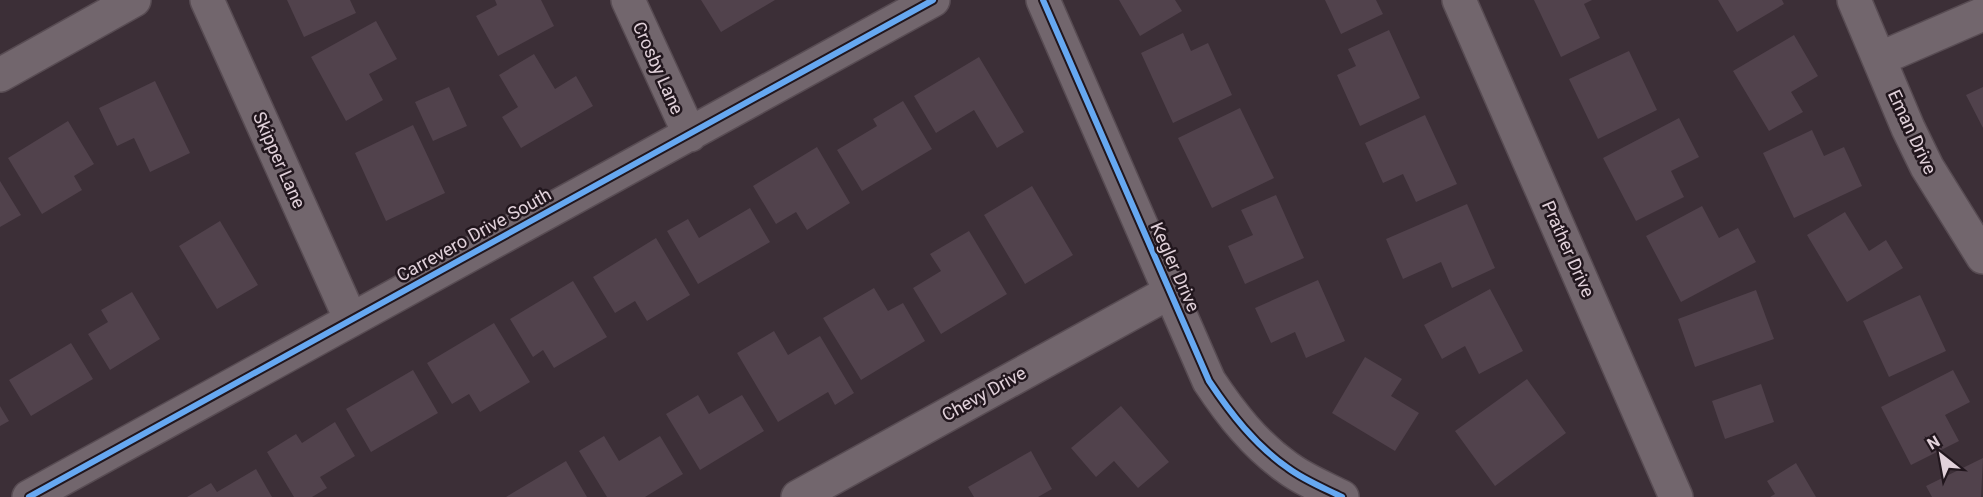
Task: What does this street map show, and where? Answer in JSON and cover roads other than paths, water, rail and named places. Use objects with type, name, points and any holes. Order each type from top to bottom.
[{"type":"street","points":[[0,75],[134,0]]},
{"type":"street","name":"Skipper Lane","points":[[207,0],[351,320]]},
{"type":"street","name":"Crosby Lane","points":[[628,0],[690,135]]},
{"type":"street","name":"Carrevero Drive South","points":[[29,497],[933,0]]},
{"type":"street","name":"Kegler Drive","points":[[1043,0],[1209,381],[1231,414],[1254,440],[1288,468],[1342,497]]},
{"type":"street","name":"Prather Drive","points":[[1459,0],[1665,493]]},
{"type":"street","name":"Eman Drive","points":[[1854,0],[1927,167],[1983,257]]},
{"type":"street","points":[[1880,59],[1983,14]]},
{"type":"street","name":"Chevy Drive","points":[[798,497],[1170,292]]}]
